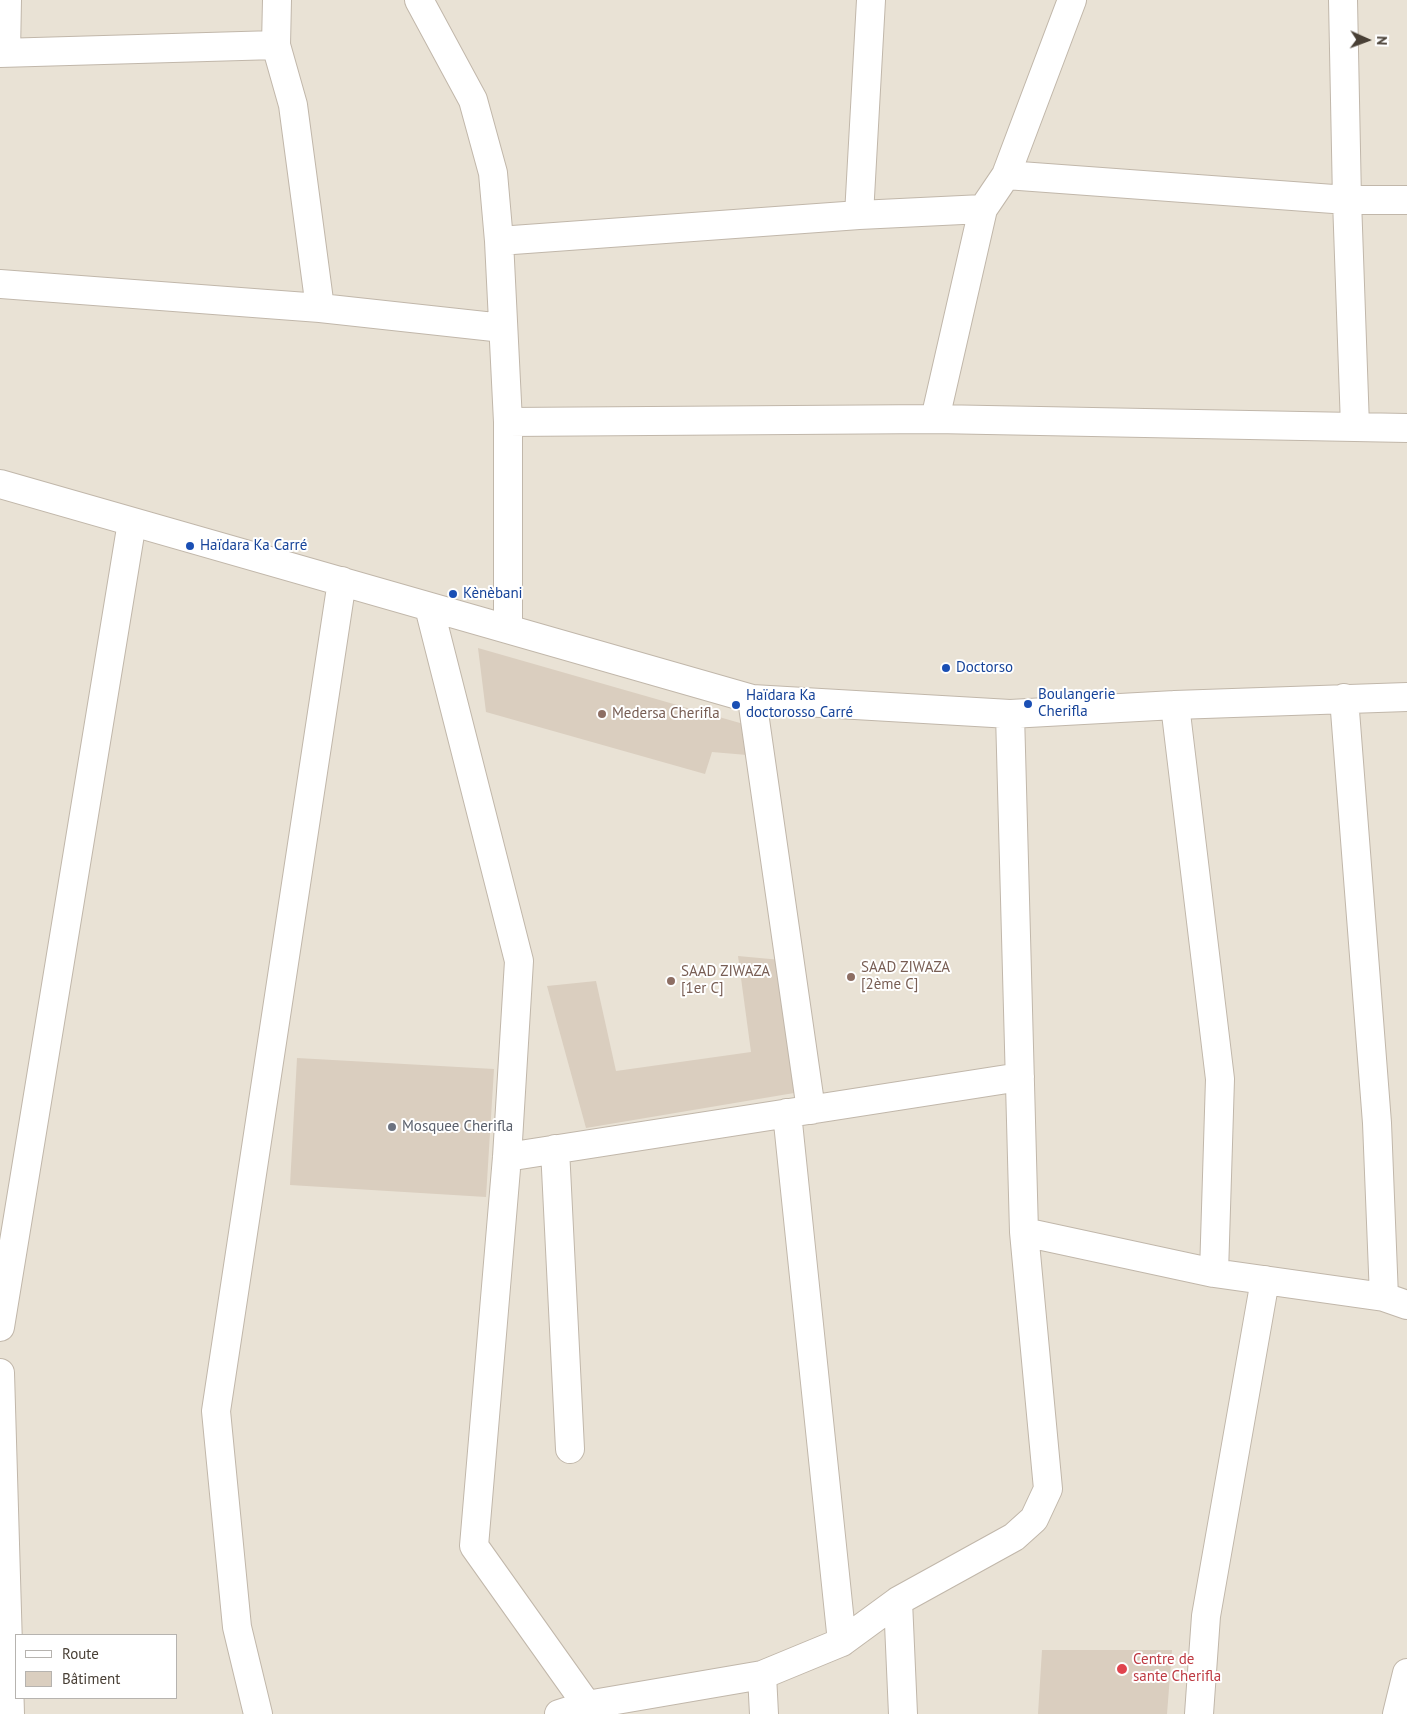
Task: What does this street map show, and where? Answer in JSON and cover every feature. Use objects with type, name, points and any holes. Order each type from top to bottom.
[{"type":"street","points":[[7,0],[3,52],[276,45]]},
{"type":"street","points":[[277,0],[276,45],[293,104],[320,308]]},
{"type":"street","points":[[419,0],[474,100],[494,173],[508,422],[508,629]]},
{"type":"street","points":[[859,215],[871,0]]},
{"type":"street","points":[[935,419],[983,209],[1006,175],[1072,0]]},
{"type":"street","points":[[1343,0],[1347,200],[1355,426]]},
{"type":"street","points":[[1006,175],[1347,200],[1407,200]]},
{"type":"street","points":[[499,242],[859,215],[983,209]]},
{"type":"street","points":[[0,284],[320,308],[504,328]]},
{"type":"street","points":[[508,422],[935,419],[1407,428]]},
{"type":"street","points":[[0,484],[752,699],[1010,714],[1174,705],[1407,697]]},
{"type":"street","points":[[0,1327],[132,522]]},
{"type":"street","points":[[258,1714],[237,1627],[216,1411],[342,581]]},
{"type":"street","points":[[429,606],[519,962],[507,1157],[474,1546],[585,1710]]},
{"type":"street","points":[[1024,1232],[1214,1273],[1396,1301],[1377,1123],[1344,698]]},
{"type":"street","points":[[752,699],[799,1111],[842,1642]]},
{"type":"street","points":[[1174,705],[1220,1079],[1214,1273]]},
{"type":"street","points":[[559,1714],[762,1675],[842,1642],[898,1601],[1014,1537],[1034,1519],[1048,1488],[1024,1232],[1010,714]]},
{"type":"street","points":[[507,1157],[1020,1077]]},
{"type":"street","points":[[555,1149],[570,1449]]},
{"type":"street","points":[[1198,1714],[1206,1616],[1264,1280]]},
{"type":"street","points":[[0,1373],[10,1714]]},
{"type":"street","points":[[898,1601],[903,1714]]},
{"type":"street","points":[[1397,1714],[1407,1674]]},
{"type":"street","points":[[762,1675],[764,1714]]},
{"type":"shaded area","points":[[0,0],[1407,0],[1407,1714],[0,1714]]},
{"type":"building","points":[[478,648],[747,725],[747,755],[712,752],[705,774],[486,712]]},
{"type":"building","points":[[738,956],[781,960],[800,1092],[586,1128],[547,986],[596,981],[616,1071],[751,1052]]},
{"type":"building","name":"Mosquee Cherifla","points":[[297,1058],[494,1069],[486,1197],[290,1185]]},
{"type":"building","points":[[1042,1650],[1172,1650],[1167,1714],[1038,1714]]},
{"type":"place","name":"Haïdara Ka Carré","points":[[190,546]]},
{"type":"place","name":"Kènèbani","points":[[453,594]]},
{"type":"place","name":"Doctorso","points":[[946,668]]},
{"type":"place","name":"Boulangerie Cherifla","points":[[1028,704]]},
{"type":"place","name":"Haïdara Ka doctorosso Carré","points":[[736,705]]},
{"type":"place","name":"Medersa Cherifla","points":[[602,714]]},
{"type":"place","name":"SAAD ZIWAZA [2ème C]","points":[[851,977]]},
{"type":"place","name":"SAAD ZIWAZA [1er C]","points":[[671,981]]},
{"type":"place","name":"Mosquee Cherifla","points":[[392,1127]]},
{"type":"place","name":"Centre de sante Cherifla","points":[[1122,1669]]}]
